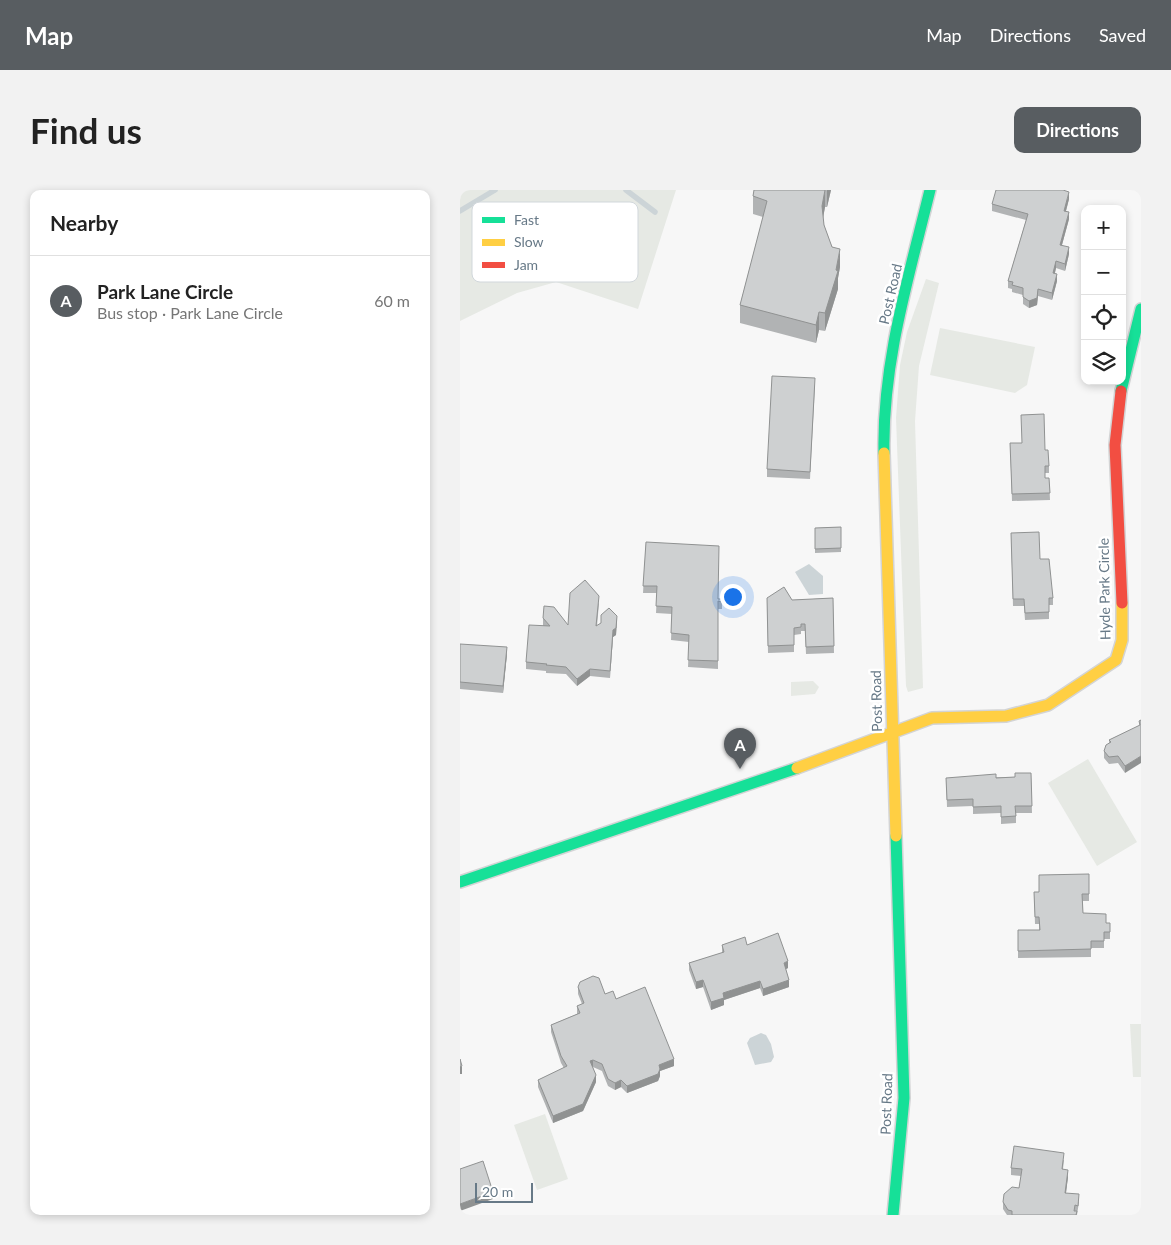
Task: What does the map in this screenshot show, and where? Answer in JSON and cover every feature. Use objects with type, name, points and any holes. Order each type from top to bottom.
[{"type":"street","name":"Post Road","points":[[893,1215],[904,1098],[884,444],[888,372],[903,298],[930,190]]},
{"type":"street","name":"Hyde Park Circle","points":[[460,882],[932,718],[1006,716],[1048,705],[1116,660],[1122,640],[1122,612],[1115,444],[1119,400],[1141,309]]},
{"type":"shaded area","points":[[460,190],[676,190],[638,309],[556,282],[517,293],[460,321]]},
{"type":"shaded area","points":[[926,279],[939,283],[919,366],[915,421],[923,688],[908,692],[906,686],[896,418],[900,365],[907,332]]},
{"type":"shaded area","points":[[940,328],[1035,347],[1027,385],[1015,393],[930,375]]},
{"type":"shaded area","points":[[809,564],[823,576],[823,594],[809,595],[795,572]]},
{"type":"shaded area","points":[[813,681],[819,687],[815,694],[791,696],[791,682]]},
{"type":"shaded area","points":[[1088,759],[1137,842],[1097,866],[1048,783]]},
{"type":"shaded area","points":[[1130,1024],[1141,1024],[1141,1077],[1133,1077]]},
{"type":"shaded area","points":[[761,1033],[766,1035],[771,1044],[774,1057],[771,1062],[755,1065],[747,1043],[750,1038]]},
{"type":"shaded area","points":[[545,1114],[568,1179],[537,1190],[514,1125]]},
{"type":"building","points":[[754,190],[825,190],[822,206],[824,225],[832,247],[840,249],[836,270],[838,271],[825,313],[819,312],[816,325],[740,305],[767,201],[753,196]]},
{"type":"building","points":[[996,190],[1063,190],[1069,192],[1064,211],[1069,212],[1060,245],[1069,247],[1065,264],[1056,261],[1053,273],[1057,274],[1052,293],[1038,289],[1037,298],[1029,301],[1023,297],[1023,288],[1012,285],[1013,282],[1008,281],[1028,214],[992,204]]},
{"type":"building","points":[[772,376],[815,378],[810,472],[767,469]]},
{"type":"building","points":[[1044,414],[1045,450],[1048,450],[1049,466],[1045,466],[1045,478],[1049,478],[1050,493],[1012,494],[1010,443],[1022,443],[1021,415]]},
{"type":"building","points":[[841,527],[841,548],[815,549],[815,528]]},
{"type":"building","points":[[1039,532],[1040,559],[1049,559],[1053,598],[1049,598],[1049,612],[1025,613],[1024,599],[1013,599],[1011,533]]},
{"type":"building","points":[[646,542],[719,546],[718,599],[722,599],[722,602],[718,601],[718,661],[688,660],[689,635],[671,633],[672,607],[656,606],[657,586],[643,586]]},
{"type":"building","points":[[585,580],[599,596],[596,626],[601,623],[601,615],[609,608],[617,616],[616,628],[613,630],[610,671],[590,669],[577,679],[566,667],[526,662],[529,625],[550,626],[543,618],[544,606],[554,607],[568,625],[570,593]]},
{"type":"building","points":[[784,587],[792,600],[833,598],[834,646],[806,647],[805,624],[801,624],[801,627],[794,628],[794,645],[768,646],[767,598]]},
{"type":"building","points":[[460,644],[507,647],[503,686],[460,682]]},
{"type":"building","points":[[1141,720],[1141,756],[1125,766],[1118,756],[1109,757],[1104,751],[1106,745],[1111,742],[1109,740],[1140,725],[1139,721]]},
{"type":"building","points":[[1015,773],[1031,773],[1032,806],[1015,806],[1016,816],[1001,817],[1001,806],[973,807],[973,799],[947,800],[946,778],[996,774],[996,778],[1015,777]]},
{"type":"building","points":[[1089,874],[1089,894],[1082,894],[1083,913],[1106,914],[1106,923],[1110,923],[1110,932],[1104,932],[1104,941],[1091,941],[1091,949],[1018,951],[1018,930],[1040,930],[1039,917],[1035,917],[1034,892],[1039,892],[1039,875]]},
{"type":"building","points":[[778,933],[788,961],[784,963],[789,980],[763,989],[760,981],[723,993],[724,998],[711,1002],[703,980],[696,982],[689,963],[724,952],[722,945],[745,937],[747,945]]},
{"type":"building","points":[[593,976],[599,978],[605,994],[613,991],[616,999],[645,987],[674,1059],[659,1065],[658,1074],[627,1086],[621,1080],[615,1083],[608,1079],[602,1064],[593,1060],[590,1061],[596,1075],[583,1104],[553,1116],[538,1080],[567,1066],[561,1056],[551,1025],[580,1013],[577,1006],[584,1003],[578,987],[580,982]]},
{"type":"building","points":[[1014,1146],[1064,1153],[1062,1169],[1068,1170],[1065,1193],[1079,1194],[1078,1206],[1075,1205],[1074,1211],[1077,1211],[1076,1215],[1012,1215],[1012,1211],[1008,1210],[1003,1202],[1004,1194],[1012,1187],[1019,1188],[1022,1169],[1011,1168]]},
{"type":"building","points":[[483,1161],[493,1192],[460,1204],[460,1169]]},
{"type":"waterway","points":[[475,202],[495,190]]},
{"type":"waterway","points":[[626,190],[655,212]]},
{"type":"waterway","points":[[460,211],[472,204]]},
{"type":"traffic: fast","points":[[884,453],[887,386],[892,353],[898,320],[930,190]]},
{"type":"traffic: fast","points":[[1121,391],[1141,309]]},
{"type":"traffic: fast","points":[[460,882],[797,768]]},
{"type":"traffic: fast","points":[[893,1215],[904,1098],[896,836]]},
{"type":"traffic: slow","points":[[884,453],[896,836]]},
{"type":"traffic: slow","points":[[797,768],[932,718],[1006,716],[1048,705],[1116,660],[1122,640],[1122,603]]},
{"type":"traffic: jam","points":[[1121,391],[1115,445],[1122,603]]},
{"type":"place","name":"Park Lane Circle","points":[[740,769]]}]
